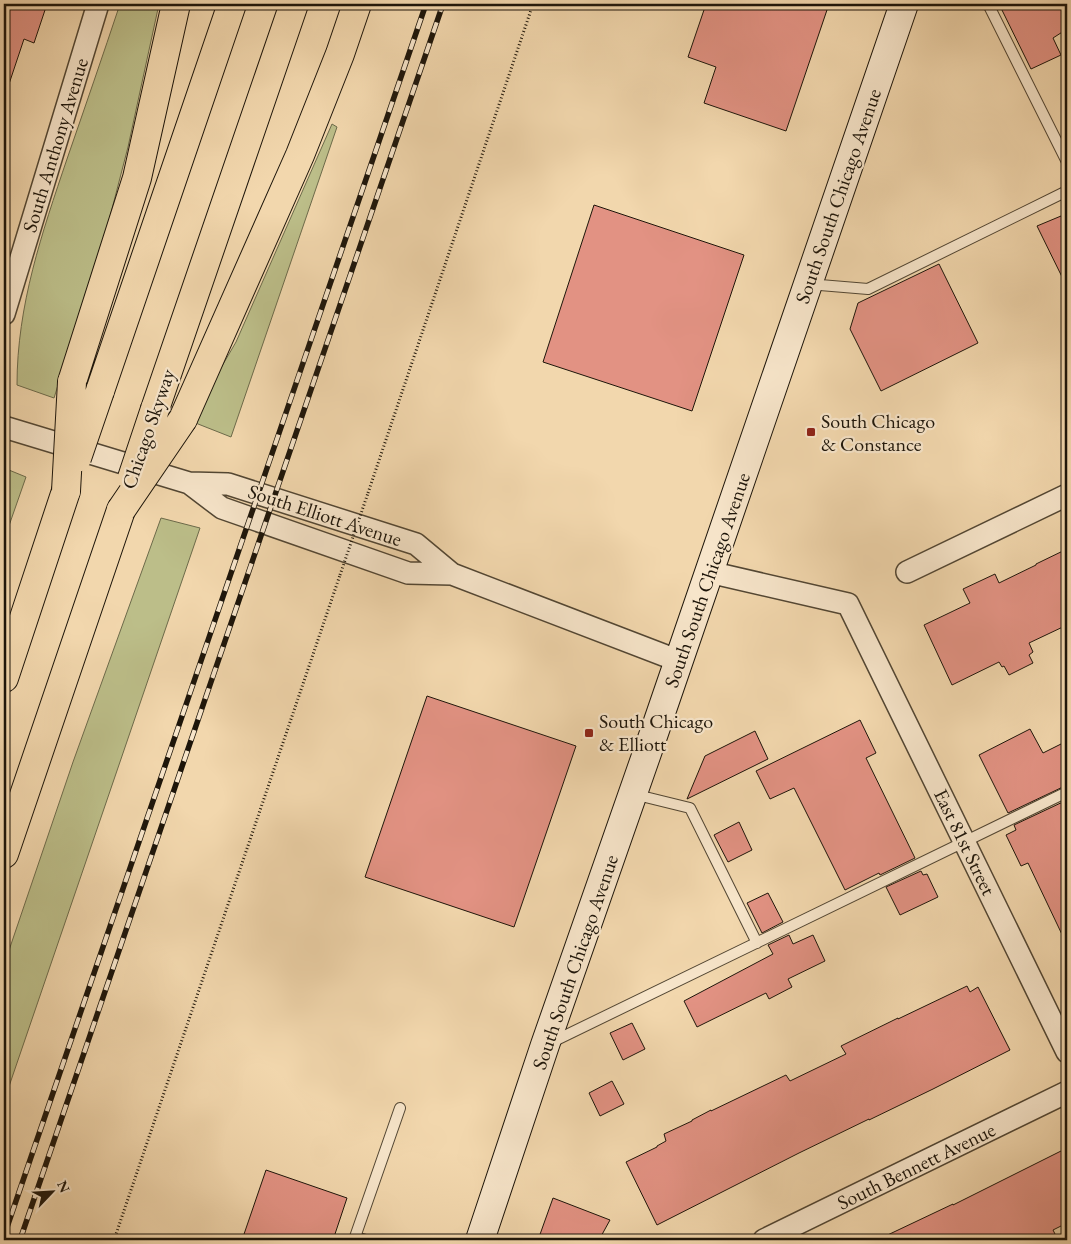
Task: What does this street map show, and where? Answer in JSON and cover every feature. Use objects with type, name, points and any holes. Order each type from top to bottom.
[{"type":"highway","points":[[66,491],[72,382],[137,178],[176,4]]},
{"type":"highway","points":[[4,678],[232,4]]},
{"type":"highway","name":"Chicago Skyway","points":[[4,854],[294,4]]},
{"type":"highway","points":[[121,510],[183,418],[300,155],[340,54],[357,4]]},
{"type":"main road","name":"South South Chicago Avenue","points":[[480,1240],[545,1045],[904,4]]},
{"type":"street","name":"South Anthony Avenue","points":[[4,314],[98,4]]},
{"type":"street","name":"South Elliott Avenue","points":[[4,427],[188,483],[228,484],[416,544],[452,574],[679,661]]},
{"type":"street","name":"South Elliott Avenue","points":[[188,483],[222,508],[408,574],[452,574]]},
{"type":"street","points":[[907,572],[1067,495]]},
{"type":"street","name":"East 81st Street","points":[[709,572],[848,604],[1067,1052]]},
{"type":"street","name":"South Bennett Avenue","points":[[764,1240],[1067,1092]]},
{"type":"lane","points":[[988,4],[1067,162]]},
{"type":"lane","points":[[808,284],[868,288],[1067,191]]},
{"type":"lane","points":[[545,1045],[1067,792]]},
{"type":"lane","points":[[633,794],[690,808],[757,943]]},
{"type":"lane","points":[[366,1240],[355,1237],[400,1108]]},
{"type":"path","points":[[114,1240],[533,4]]},
{"type":"green space","points":[[120,4],[159,4],[128,147],[106,232],[54,398],[17,385],[21,326],[40,242]]},
{"type":"green space","points":[[332,124],[337,127],[231,437],[193,422],[201,402],[236,342]]},
{"type":"green space","points":[[4,468],[26,477],[4,540]]},
{"type":"green space","points":[[161,518],[200,528],[4,1101],[4,965],[73,762]]},
{"type":"building","points":[[4,4],[47,4],[34,43],[24,39],[8,87],[4,86]]},
{"type":"building","points":[[706,4],[829,4],[786,131],[704,103],[716,67],[688,57]]},
{"type":"building","points":[[999,4],[1067,4],[1067,29],[1053,38],[1061,55],[1031,69]]},
{"type":"building","points":[[594,205],[744,255],[692,411],[543,362]]},
{"type":"building","points":[[1061,216],[1067,228],[1067,287],[1037,226]]},
{"type":"building","points":[[939,264],[978,343],[881,391],[850,329],[858,303]]},
{"type":"building","points":[[1067,549],[1067,625],[1029,643],[1033,652],[1029,655],[1033,663],[1009,675],[1004,666],[1002,667],[999,662],[952,685],[924,625],[970,603],[963,589],[995,574],[999,583]]},
{"type":"building","points":[[427,696],[576,746],[514,927],[365,877]]},
{"type":"building","points":[[860,720],[876,753],[866,758],[915,858],[845,890],[794,788],[770,799],[756,771]]},
{"type":"building","points":[[1030,729],[1043,753],[1067,741],[1067,785],[1008,813],[979,755]]},
{"type":"building","points":[[755,731],[768,759],[687,799],[705,756]]},
{"type":"building","points":[[1067,800],[1067,945],[1028,863],[1021,866],[1006,835],[1016,830],[1014,825]]},
{"type":"building","points":[[739,822],[752,850],[728,862],[714,835]]},
{"type":"building","points":[[921,871],[923,875],[927,874],[938,897],[900,915],[886,887]]},
{"type":"building","points":[[768,893],[783,922],[762,933],[747,903]]},
{"type":"building","points":[[789,935],[793,944],[813,935],[825,961],[788,979],[792,987],[769,999],[766,993],[697,1027],[684,1001],[773,954],[768,945]]},
{"type":"building","points":[[967,986],[970,992],[978,987],[1010,1050],[657,1225],[626,1162],[666,1141],[664,1134],[786,1075],[790,1081],[846,1054],[841,1046]]},
{"type":"building","points":[[632,1023],[645,1049],[623,1060],[610,1033]]},
{"type":"building","points":[[612,1081],[624,1104],[600,1116],[589,1093]]},
{"type":"building","points":[[1067,1148],[1067,1223],[1053,1230],[1058,1240],[877,1240],[953,1205]]},
{"type":"building","points":[[266,1170],[347,1198],[333,1240],[242,1240]]},
{"type":"building","points":[[553,1198],[610,1220],[599,1240],[538,1240]]},
{"type":"railway","points":[[4,1236],[426,4]]},
{"type":"railway","points":[[20,1240],[443,4]]},
{"type":"place","name":"South Chicago & Constance","points":[[811,432]]},
{"type":"place","name":"South Chicago & Elliott","points":[[589,733]]}]
